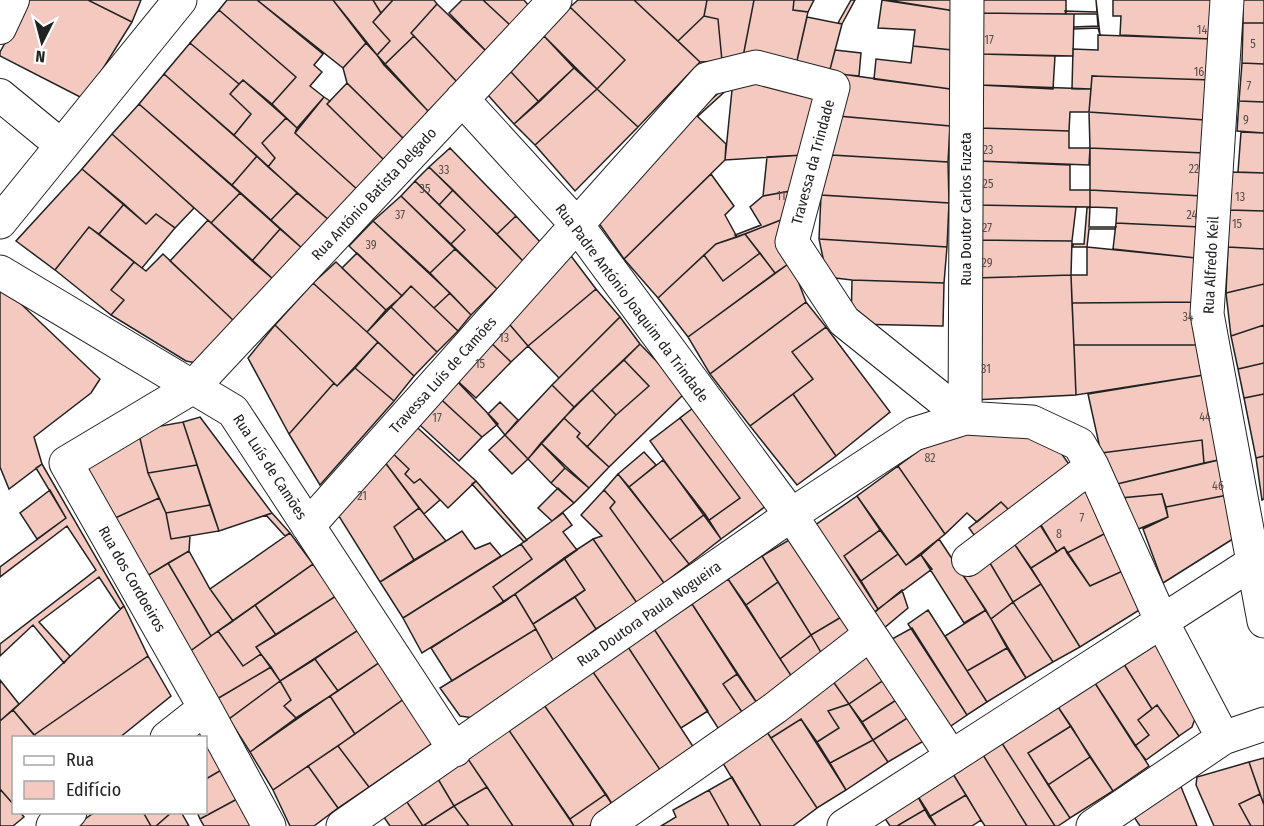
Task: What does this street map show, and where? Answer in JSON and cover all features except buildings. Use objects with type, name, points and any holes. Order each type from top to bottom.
[{"type":"street","points":[[0,28],[13,0]]},
{"type":"street","points":[[0,222],[180,0]]},
{"type":"street","name":"Rua António Batista Delgado","points":[[194,387],[555,0]]},
{"type":"street","name":"Rua Doutor Carlos Fuzeta","points":[[965,418],[967,0]]},
{"type":"street","name":"Rua Alfredo Keil","points":[[1227,0],[1207,314],[1264,621]]},
{"type":"street","name":"Travessa da Trindade","points":[[577,225],[707,79],[756,67],[833,87],[792,242],[844,321],[965,418]]},
{"type":"street","points":[[0,95],[62,146]]},
{"type":"street","name":"Rua Padre António Joaquim da Trindade","points":[[462,99],[577,225],[791,515]]},
{"type":"street","name":"Travessa Luís de Camões","points":[[308,526],[577,225]]},
{"type":"street","name":"Rua Luís de Camões","points":[[0,272],[233,411],[455,750]]},
{"type":"street","name":"Rua dos Cordoeiros","points":[[194,387],[66,463],[269,826]]},
{"type":"street","points":[[965,418],[1032,422],[1078,444],[1092,466],[1162,622],[1223,738]]},
{"type":"street","name":"Rua Doutora Paula Nogueira","points":[[343,826],[791,515],[914,434],[965,418]]},
{"type":"street","points":[[968,560],[1092,466]]},
{"type":"street","points":[[791,515],[952,757]]},
{"type":"street","points":[[844,826],[1254,562]]},
{"type":"street","points":[[607,826],[775,708],[869,635]]},
{"type":"street","points":[[170,736],[205,708]]},
{"type":"street","points":[[1093,826],[1223,738],[1264,724]]},
{"type":"street","points":[[53,826],[69,814]]}]
